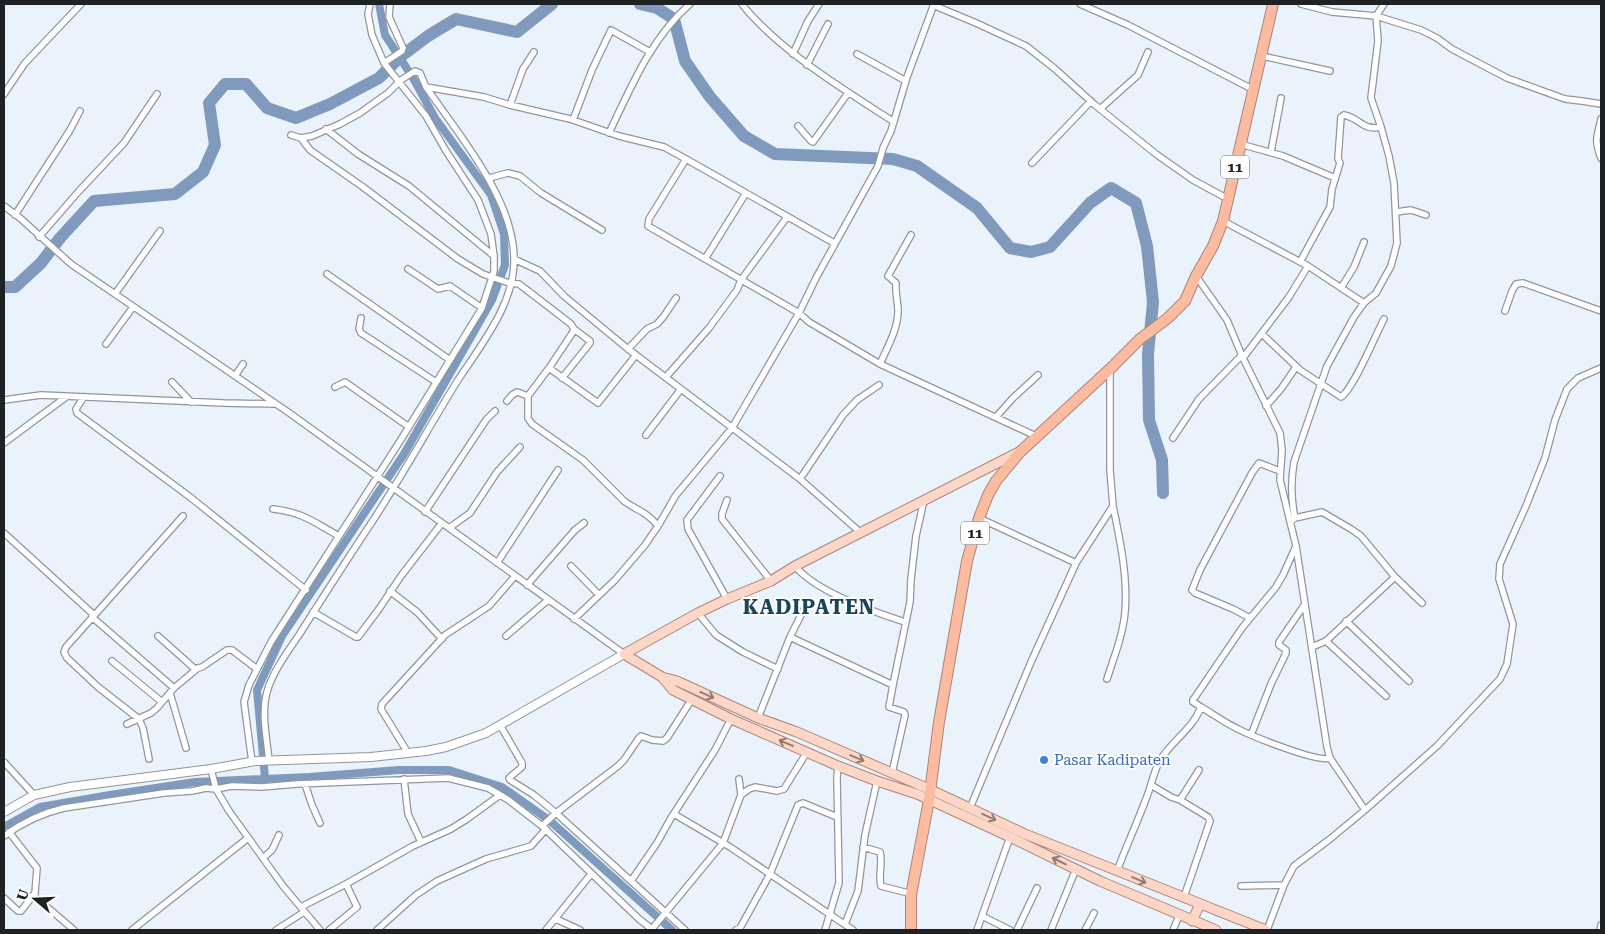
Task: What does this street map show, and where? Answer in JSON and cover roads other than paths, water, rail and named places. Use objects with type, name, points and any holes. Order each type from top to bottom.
[{"type":"highway","name":"11","points":[[912,930],[912,894],[967,561],[979,518],[996,481],[1020,452],[1110,369],[1140,338],[1168,318],[1185,302],[1196,276],[1213,246],[1223,221],[1273,4]]},
{"type":"main road","points":[[4,812],[34,795],[70,787],[212,773],[254,762],[370,757],[408,753],[446,746],[486,733],[698,614],[727,599],[771,581],[796,566],[1020,452]]},
{"type":"main road","points":[[624,654],[662,677],[677,681],[758,718],[797,732],[892,773],[1010,837],[1076,869],[1179,916],[1216,930]]},
{"type":"main road","points":[[662,677],[673,690],[731,719],[838,766],[877,781],[929,794],[970,808],[1025,834],[1184,897],[1255,929],[1266,930]]},
{"type":"main road","points":[[1192,921],[1200,904]]},
{"type":"street","points":[[4,94],[25,63],[81,4]]},
{"type":"street","points":[[254,762],[244,702],[249,685],[272,642],[379,477],[482,308],[494,278],[491,234],[478,200],[446,152],[426,116],[385,65],[372,35],[368,14],[370,4]]},
{"type":"street","points":[[385,65],[403,48],[389,18],[390,4]]},
{"type":"street","points":[[609,133],[650,52],[667,29],[690,4]]},
{"type":"street","points":[[744,4],[752,18],[793,54],[848,93],[894,122]]},
{"type":"street","points":[[793,54],[808,21],[819,4]]},
{"type":"street","points":[[1080,4],[1128,25],[1252,90]]},
{"type":"street","points":[[1301,4],[1332,12],[1376,16],[1421,30],[1437,38],[1452,50],[1507,78],[1565,99],[1601,104]]},
{"type":"street","points":[[1365,810],[1330,758],[1292,520],[1292,473],[1294,462],[1327,366],[1364,303],[1376,293],[1391,266],[1397,243],[1394,183],[1382,128],[1371,98],[1378,41],[1376,16],[1384,4]]},
{"type":"street","points":[[574,619],[615,580],[645,545],[676,495],[732,428],[799,313],[834,244],[878,166],[933,5],[1026,46],[1156,154],[1193,180],[1228,199]]},
{"type":"street","points":[[807,64],[828,24]]},
{"type":"street","points":[[573,120],[592,70],[611,30],[650,52]]},
{"type":"street","points":[[510,105],[523,69],[534,52]]},
{"type":"street","points":[[1100,109],[1138,75],[1148,52]]},
{"type":"street","points":[[857,54],[906,81]]},
{"type":"street","points":[[1262,56],[1330,71]]},
{"type":"street","points":[[268,761],[264,703],[268,690],[292,646],[490,330],[505,303],[511,283],[514,259],[512,240],[498,195],[489,178],[426,87],[420,73],[413,72],[398,80],[388,93],[360,113],[312,136],[301,138],[291,135]]},
{"type":"street","points":[[426,87],[484,97],[573,120],[609,133],[664,147],[834,244]]},
{"type":"street","points":[[798,126],[813,142],[848,93]]},
{"type":"street","points":[[39,237],[124,143],[157,94]]},
{"type":"street","points":[[1271,152],[1281,98]]},
{"type":"street","points":[[1032,163],[1091,101]]},
{"type":"street","points":[[15,214],[80,112]]},
{"type":"street","points":[[1300,262],[1330,207],[1332,189],[1340,163],[1338,159],[1341,117],[1344,115],[1349,116],[1369,129],[1382,128]]},
{"type":"street","points":[[1601,119],[1596,136],[1596,144],[1601,158]]},
{"type":"street","points":[[326,129],[358,154],[409,186],[494,256]]},
{"type":"street","points":[[301,138],[310,150],[363,187],[458,259],[483,274],[519,284],[590,341],[562,378]]},
{"type":"street","points":[[1241,143],[1271,152],[1335,178]]},
{"type":"street","points":[[686,159],[649,219],[648,226],[799,313],[809,322],[880,364],[1038,436]]},
{"type":"street","points":[[489,178],[508,173],[520,176],[541,193],[602,230]]},
{"type":"street","points":[[704,259],[746,193]]},
{"type":"street","points":[[4,206],[71,264],[379,477],[624,654]]},
{"type":"street","points":[[1396,212],[1411,210],[1426,215]]},
{"type":"street","points":[[666,377],[709,328],[787,217]]},
{"type":"street","points":[[1223,221],[1308,266],[1364,303]]},
{"type":"street","points":[[115,294],[160,231]]},
{"type":"street","points":[[880,364],[898,313],[895,293],[896,283],[888,276],[911,235]]},
{"type":"street","points":[[1341,288],[1354,267],[1364,242]]},
{"type":"street","points":[[514,259],[540,271],[564,296],[628,349],[800,479],[861,533]]},
{"type":"street","points":[[1173,438],[1199,399],[1262,334],[1290,297],[1308,266]]},
{"type":"street","points":[[408,269],[438,289],[450,286],[482,308]]},
{"type":"street","points":[[327,274],[450,360]]},
{"type":"street","points":[[1196,276],[1227,320],[1242,356],[1280,433],[1282,450],[1280,471],[1283,495],[1292,520]]},
{"type":"street","points":[[1506,311],[1516,284],[1523,283],[1601,311]]},
{"type":"street","points":[[628,349],[647,329],[657,324],[676,298]]},
{"type":"street","points":[[106,344],[133,307]]},
{"type":"street","points":[[361,318],[359,328],[361,333],[436,382]]},
{"type":"street","points":[[1262,334],[1296,367],[1340,397],[1343,396],[1354,379],[1384,320]]},
{"type":"street","points":[[574,329],[528,396],[528,418],[532,424],[583,460],[624,501],[646,513],[658,526]]},
{"type":"street","points":[[549,368],[598,403],[636,355]]},
{"type":"street","points":[[235,376],[243,364]]},
{"type":"street","points":[[1266,406],[1281,389],[1296,367]]},
{"type":"street","points":[[1266,930],[1294,866],[1365,810],[1437,746],[1500,679],[1505,671],[1513,624],[1499,578],[1500,564],[1545,458],[1567,389],[1578,378],[1601,368]]},
{"type":"street","points":[[1107,679],[1122,633],[1125,612],[1125,576],[1113,506],[1110,470],[1110,369]]},
{"type":"street","points":[[996,417],[1038,375]]},
{"type":"street","points":[[172,382],[191,402]]},
{"type":"street","points":[[335,387],[345,382],[409,428]]},
{"type":"street","points":[[800,479],[843,415],[857,400],[879,385]]},
{"type":"street","points":[[646,434],[681,389]]},
{"type":"street","points":[[507,401],[517,392],[528,396]]},
{"type":"street","points":[[4,400],[41,395],[275,404]]},
{"type":"street","points":[[4,443],[67,396]]},
{"type":"street","points":[[84,397],[76,409],[77,413],[190,497],[281,572],[306,590]]},
{"type":"street","points":[[425,512],[486,420],[495,411]]},
{"type":"street","points":[[449,528],[470,513],[498,472],[520,447]]},
{"type":"street","points":[[1250,618],[1233,608],[1194,593],[1192,590],[1200,570],[1252,473],[1260,463],[1280,471]]},
{"type":"street","points":[[497,563],[558,470]]},
{"type":"street","points":[[720,476],[687,520],[688,530],[727,599]]},
{"type":"street","points":[[1283,495],[1292,487]]},
{"type":"street","points":[[727,500],[722,519],[771,581]]},
{"type":"street","points":[[892,773],[905,715],[902,711],[889,707],[910,602],[916,536],[924,500]]},
{"type":"street","points":[[970,808],[1031,662],[1076,563],[1113,506]]},
{"type":"street","points":[[273,509],[304,516],[340,536]]},
{"type":"street","points":[[1292,520],[1320,511],[1329,515],[1361,536],[1394,577],[1422,603]]},
{"type":"street","points":[[149,759],[139,719],[98,686],[67,658],[64,652],[66,647],[93,616],[183,516]]},
{"type":"street","points":[[979,518],[1076,563]]},
{"type":"street","points":[[313,612],[358,637],[401,576],[442,523]]},
{"type":"street","points":[[527,585],[575,530],[584,523]]},
{"type":"street","points":[[4,533],[172,690],[186,748]]},
{"type":"street","points":[[1296,546],[1283,575],[1250,618],[1193,702],[1237,729],[1251,735],[1304,755],[1324,759],[1330,758]]},
{"type":"street","points":[[571,566],[599,595]]},
{"type":"street","points":[[796,566],[800,572],[819,585],[847,600],[873,612],[905,622]]},
{"type":"street","points":[[408,753],[381,709],[382,704],[442,639],[489,606],[515,576]]},
{"type":"street","points":[[1312,648],[1326,641],[1394,577]]},
{"type":"street","points":[[390,591],[417,612],[442,639]]},
{"type":"street","points":[[506,636],[548,600]]},
{"type":"street","points":[[1251,735],[1271,684],[1286,654],[1286,650],[1279,645],[1279,642],[1305,604]]},
{"type":"street","points":[[758,718],[790,638],[803,611]]},
{"type":"street","points":[[698,614],[716,635],[743,652],[778,669]]},
{"type":"street","points":[[1346,621],[1409,681]]},
{"type":"street","points":[[158,636],[193,668],[198,668]]},
{"type":"street","points":[[790,638],[893,685]]},
{"type":"street","points":[[1326,641],[1386,696]]},
{"type":"street","points":[[127,724],[151,713],[172,690],[198,668],[227,650],[232,650],[257,669]]},
{"type":"street","points":[[112,662],[162,702]]},
{"type":"street","points":[[378,930],[416,896],[437,881],[486,859],[530,846],[554,814],[618,766],[641,736],[662,741],[667,738],[692,699]]},
{"type":"street","points":[[1117,871],[1158,763],[1196,717],[1201,707]]},
{"type":"street","points":[[631,881],[658,843],[674,814],[715,750],[731,719]]},
{"type":"street","points":[[500,725],[522,766],[509,779],[534,795],[685,930]]},
{"type":"street","points":[[741,795],[755,787],[777,791],[784,789],[807,752]]},
{"type":"street","points":[[4,762],[34,795]]},
{"type":"street","points":[[825,930],[839,883],[838,766]]},
{"type":"street","points":[[1180,800],[1199,770]]},
{"type":"street","points":[[212,773],[215,787],[248,838],[283,886],[320,930]]},
{"type":"street","points":[[4,898],[20,911],[34,893],[37,868],[6,834],[30,819],[64,808],[215,787],[262,788],[305,784],[448,778],[488,788],[545,826],[639,919],[653,929],[723,843],[741,795],[739,779]]},
{"type":"street","points":[[404,779],[409,817],[421,842]]},
{"type":"street","points":[[845,924],[858,891],[865,835],[877,781]]},
{"type":"street","points":[[305,784],[320,823]]},
{"type":"street","points":[[1151,785],[1208,817],[1210,821],[1184,897]]},
{"type":"street","points":[[276,930],[303,910],[346,884],[421,842],[467,819],[500,795]]},
{"type":"street","points":[[736,930],[740,928],[770,874],[798,805],[803,803],[837,816]]},
{"type":"street","points":[[674,814],[723,843],[853,930]]},
{"type":"street","points":[[263,858],[272,850],[279,835]]},
{"type":"street","points":[[977,930],[1010,837]]},
{"type":"street","points":[[134,930],[191,882],[248,838]]},
{"type":"street","points":[[863,847],[880,852],[881,886],[912,894]]},
{"type":"street","points":[[1051,930],[1076,869]]},
{"type":"street","points":[[546,930],[592,874]]},
{"type":"street","points":[[328,930],[357,907],[346,884]]},
{"type":"street","points":[[1241,886],[1284,886]]},
{"type":"street","points":[[1017,930],[1037,888]]},
{"type":"street","points":[[33,895],[74,930]]},
{"type":"street","points":[[1085,930],[1094,913]]},
{"type":"street","points":[[982,916],[1010,930]]},
{"type":"street","points":[[1173,930],[1179,916]]},
{"type":"street","points":[[556,919],[580,930]]},
{"type":"street","points":[[1600,930],[1601,925]]},
{"type":"waterway","points":[[265,778],[257,690],[282,636],[404,454],[492,300],[505,265],[504,234],[491,195],[435,118],[413,78],[385,35],[379,4]]},
{"type":"waterway","points":[[4,287],[15,287],[41,263],[60,238],[94,201],[175,194],[203,172],[215,145],[209,103],[225,84],[246,84],[267,108],[296,118],[330,104],[379,78],[400,57],[428,36],[456,19],[517,32],[552,4]]},
{"type":"waterway","points":[[640,4],[657,8],[674,19],[685,61],[710,97],[744,136],[775,154],[893,159],[917,166],[977,208],[1010,248],[1031,252],[1050,247],[1090,203],[1111,188],[1136,203],[1147,246],[1153,302],[1148,354],[1149,420],[1162,460],[1163,493]]},
{"type":"waterway","points":[[4,827],[40,807],[195,782],[309,777],[399,770],[449,770],[502,787],[549,820],[672,930]]},
{"type":"place","name":"Pasar Kadipaten","points":[[1044,760]]},
{"type":"district","name":"KADIPATEN","points":[[809,607]]}]
